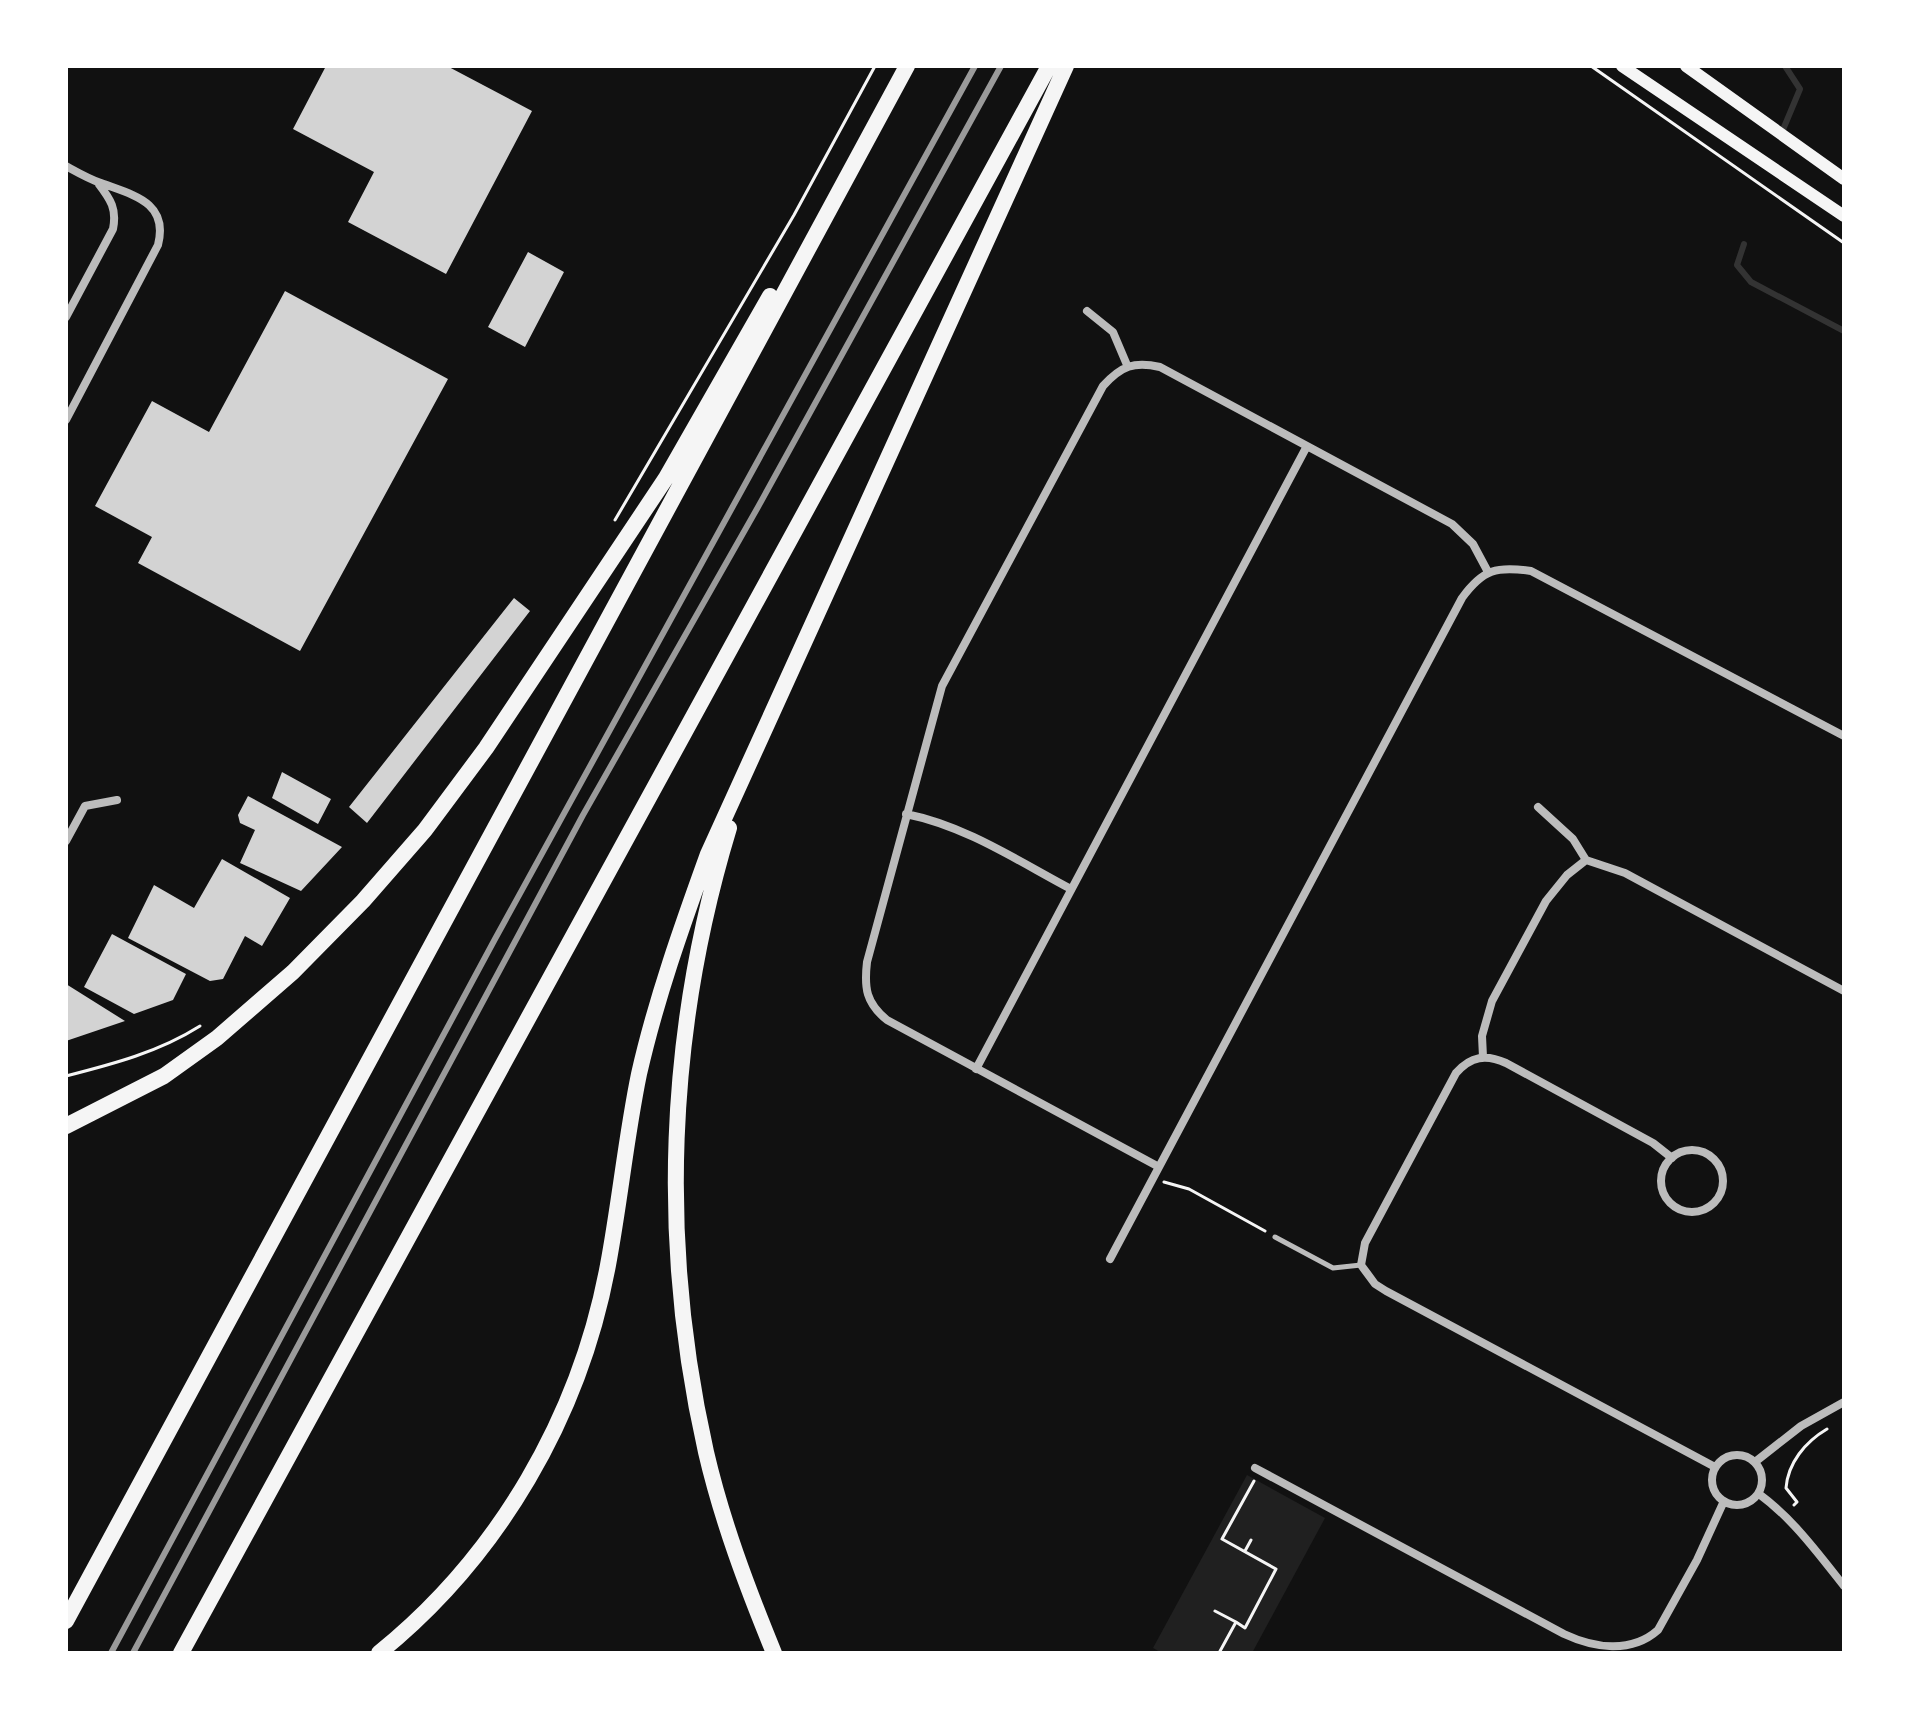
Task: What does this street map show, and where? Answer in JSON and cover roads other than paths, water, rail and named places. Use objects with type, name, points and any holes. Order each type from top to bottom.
[{"type":"highway","points":[[66,1126],[164,1076],[217,1038],[293,972],[363,901],[425,830],[486,748],[666,478],[901,66]]},
{"type":"highway","points":[[66,1621],[907,66]]},
{"type":"highway","points":[[181,1653],[1049,66]]},
{"type":"highway","points":[[379,1653],[445,1592],[485,1545],[520,1494],[550,1440],[575,1383],[595,1325],[609,1264],[639,1074],[665,977],[708,854],[1066,66]]},
{"type":"highway","points":[[761,736],[719,861],[698,946],[686,1018],[674,1164],[679,1281],[692,1382],[726,1525],[774,1653]]},
{"type":"main road","points":[[1622,66],[1844,216]]},
{"type":"main road","points":[[1686,66],[1844,179]]},
{"type":"street","points":[[66,166],[146,202],[161,224],[158,245],[66,420]]},
{"type":"street","points":[[66,317],[113,229],[116,215],[113,204],[98,183]]},
{"type":"street","points":[[1087,311],[1113,332],[1127,365]]},
{"type":"street","points":[[1159,1167],[887,1020],[874,1010],[867,997],[865,982],[867,962],[932,714],[947,675],[1103,386],[1115,372],[1127,365],[1143,363],[1160,367],[1452,524],[1473,544],[1488,572]]},
{"type":"street","points":[[976,1069],[1307,446]]},
{"type":"street","points":[[1110,1259],[1462,598],[1478,578],[1502,568],[1531,571],[1546,577],[1844,736]]},
{"type":"street","points":[[66,841],[85,806],[117,800]]},
{"type":"street","points":[[1538,807],[1573,839],[1586,860],[1625,873],[1844,991]]},
{"type":"street","points":[[906,814],[934,819],[968,833],[1071,889]]},
{"type":"street","points":[[1483,1057],[1482,1036],[1492,1001],[1546,901],[1567,875],[1586,860]]},
{"type":"street","points":[[1672,1158],[1653,1143],[1493,1057],[1465,1063],[1456,1073],[1365,1243],[1361,1265],[1375,1284],[1386,1291],[1715,1467]]},
{"type":"street","points":[[1694,1150],[1706,1153],[1715,1161],[1722,1171],[1724,1183],[1721,1195],[1713,1205],[1691,1213],[1669,1202],[1661,1180],[1664,1168],[1672,1158],[1694,1150]]},
{"type":"street","points":[[1755,1462],[1818,1415],[1844,1402]]},
{"type":"street","points":[[1742,1454],[1755,1462],[1763,1477],[1759,1494],[1739,1505],[1724,1501],[1713,1486],[1715,1467],[1726,1457],[1742,1454]]},
{"type":"street","points":[[1258,1469],[1564,1634],[1620,1650],[1649,1638],[1664,1621],[1724,1501]]},
{"type":"street","points":[[1759,1494],[1787,1516],[1844,1586]]},
{"type":"lane","points":[[1275,1237],[1333,1268],[1361,1265]]},
{"type":"waterway","points":[[1782,132],[1800,89],[1785,66]]},
{"type":"waterway","points":[[1744,244],[1737,265],[1751,282],[1844,331]]},
{"type":"railway","points":[[111,1653],[495,939],[975,66]]},
{"type":"railway","points":[[133,1653],[583,815],[758,507],[1001,66]]}]
